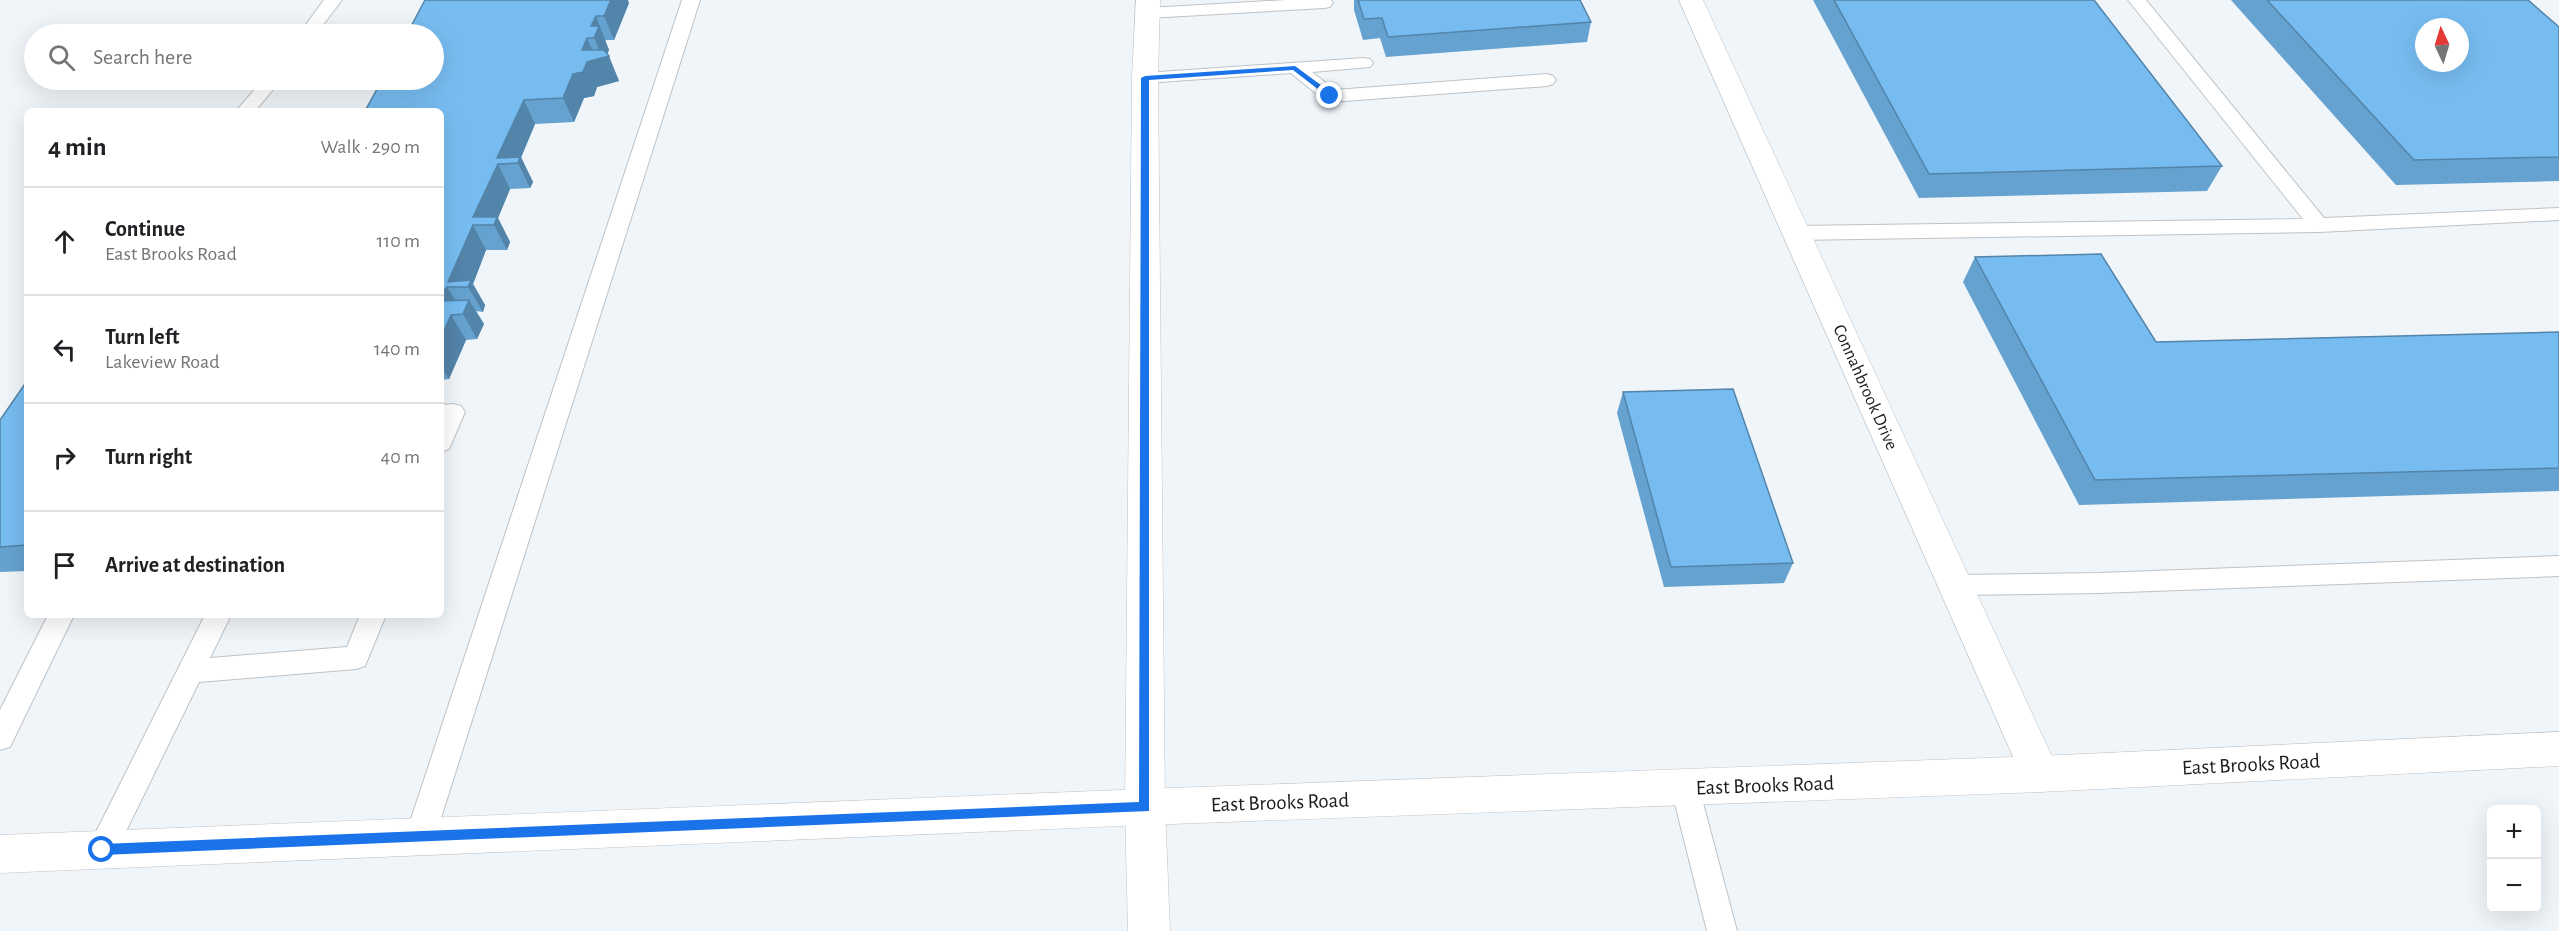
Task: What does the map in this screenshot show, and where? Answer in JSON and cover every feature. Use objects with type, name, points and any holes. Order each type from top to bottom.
[{"type":"street","name":"Connahbrook Drive","points":[[1691,0],[2040,774]]},
{"type":"street","points":[[1148,7],[1145,78],[1144,807],[1149,931]]},
{"type":"street","name":"East Brooks Road","points":[[0,854],[1144,807],[2040,774],[2559,749]]},
{"type":"lane","points":[[315,24],[333,0]]},
{"type":"lane","points":[[420,837],[691,0]]},
{"type":"lane","points":[[2137,0],[2319,225]]},
{"type":"lane","points":[[1148,7],[1324,3]]},
{"type":"lane","points":[[1145,78],[1365,63]]},
{"type":"lane","points":[[1295,68],[1330,96],[1547,80]]},
{"type":"lane","points":[[248,108],[263,90]]},
{"type":"lane","points":[[1796,233],[2319,225],[2559,214]]},
{"type":"lane","points":[[444,413],[453,412],[444,435]]},
{"type":"lane","points":[[1954,585],[2099,583],[2559,566]]},
{"type":"lane","points":[[0,738],[60,618]]},
{"type":"lane","points":[[102,850],[216,618]]},
{"type":"lane","points":[[190,671],[356,658],[372,618]]},
{"type":"lane","points":[[1685,788],[1722,931]]},
{"type":"building","points":[[425,0],[611,0],[604,16],[596,16],[591,26],[599,26],[594,38],[587,38],[582,50],[604,50],[609,56],[587,62],[583,72],[573,74],[563,98],[524,100],[497,158],[520,157],[518,163],[498,164],[473,217],[497,217],[494,225],[473,225],[448,282],[471,280],[468,287],[447,287],[444,291],[444,108],[367,108],[377,90],[444,90],[444,24],[412,24]]},
{"type":"building","points":[[1358,0],[1580,0],[1591,22],[1388,37],[1382,18],[1364,19]]},
{"type":"building","points":[[1834,0],[2094,0],[2222,166],[1929,174]]},
{"type":"building","points":[[2267,0],[2528,0],[2559,27],[2559,157],[2414,160]]},
{"type":"building","points":[[2101,254],[2156,342],[2559,332],[2559,468],[2095,480],[1975,257]]},
{"type":"building","points":[[469,300],[463,314],[451,315],[444,331],[444,301]]},
{"type":"building","points":[[24,385],[24,545],[0,547],[0,420]]},
{"type":"building","points":[[1733,389],[1793,563],[1671,567],[1623,392]]},
{"type":"route","points":[[102,850],[1144,807],[1145,78],[1295,68],[1330,96]]}]
